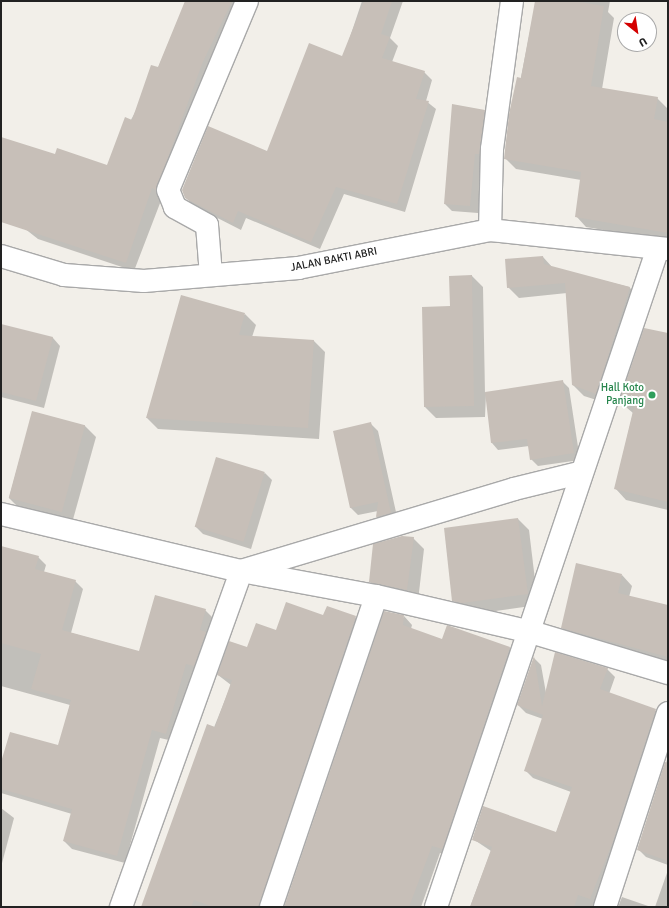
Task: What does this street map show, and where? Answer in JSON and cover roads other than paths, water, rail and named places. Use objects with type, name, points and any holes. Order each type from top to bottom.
[{"type":"street","points":[[210,275],[207,225],[175,207],[168,190],[247,1]]},
{"type":"street","points":[[490,230],[492,149],[512,1]]},
{"type":"street","name":"JALAN BAKTI ABRI","points":[[1,256],[64,275],[144,281],[298,268],[490,230],[663,248]]},
{"type":"street","points":[[436,907],[531,632],[579,473],[663,248]]},
{"type":"street","points":[[241,571],[514,489],[579,473]]},
{"type":"street","points":[[1,514],[241,571],[376,596],[531,632],[668,673]]},
{"type":"street","points":[[121,907],[241,571]]},
{"type":"street","points":[[271,907],[376,596]]},
{"type":"street","points":[[606,907],[668,713]]},
{"type":"place","name":"Hall Koto Panjang","points":[[652,395]]}]
